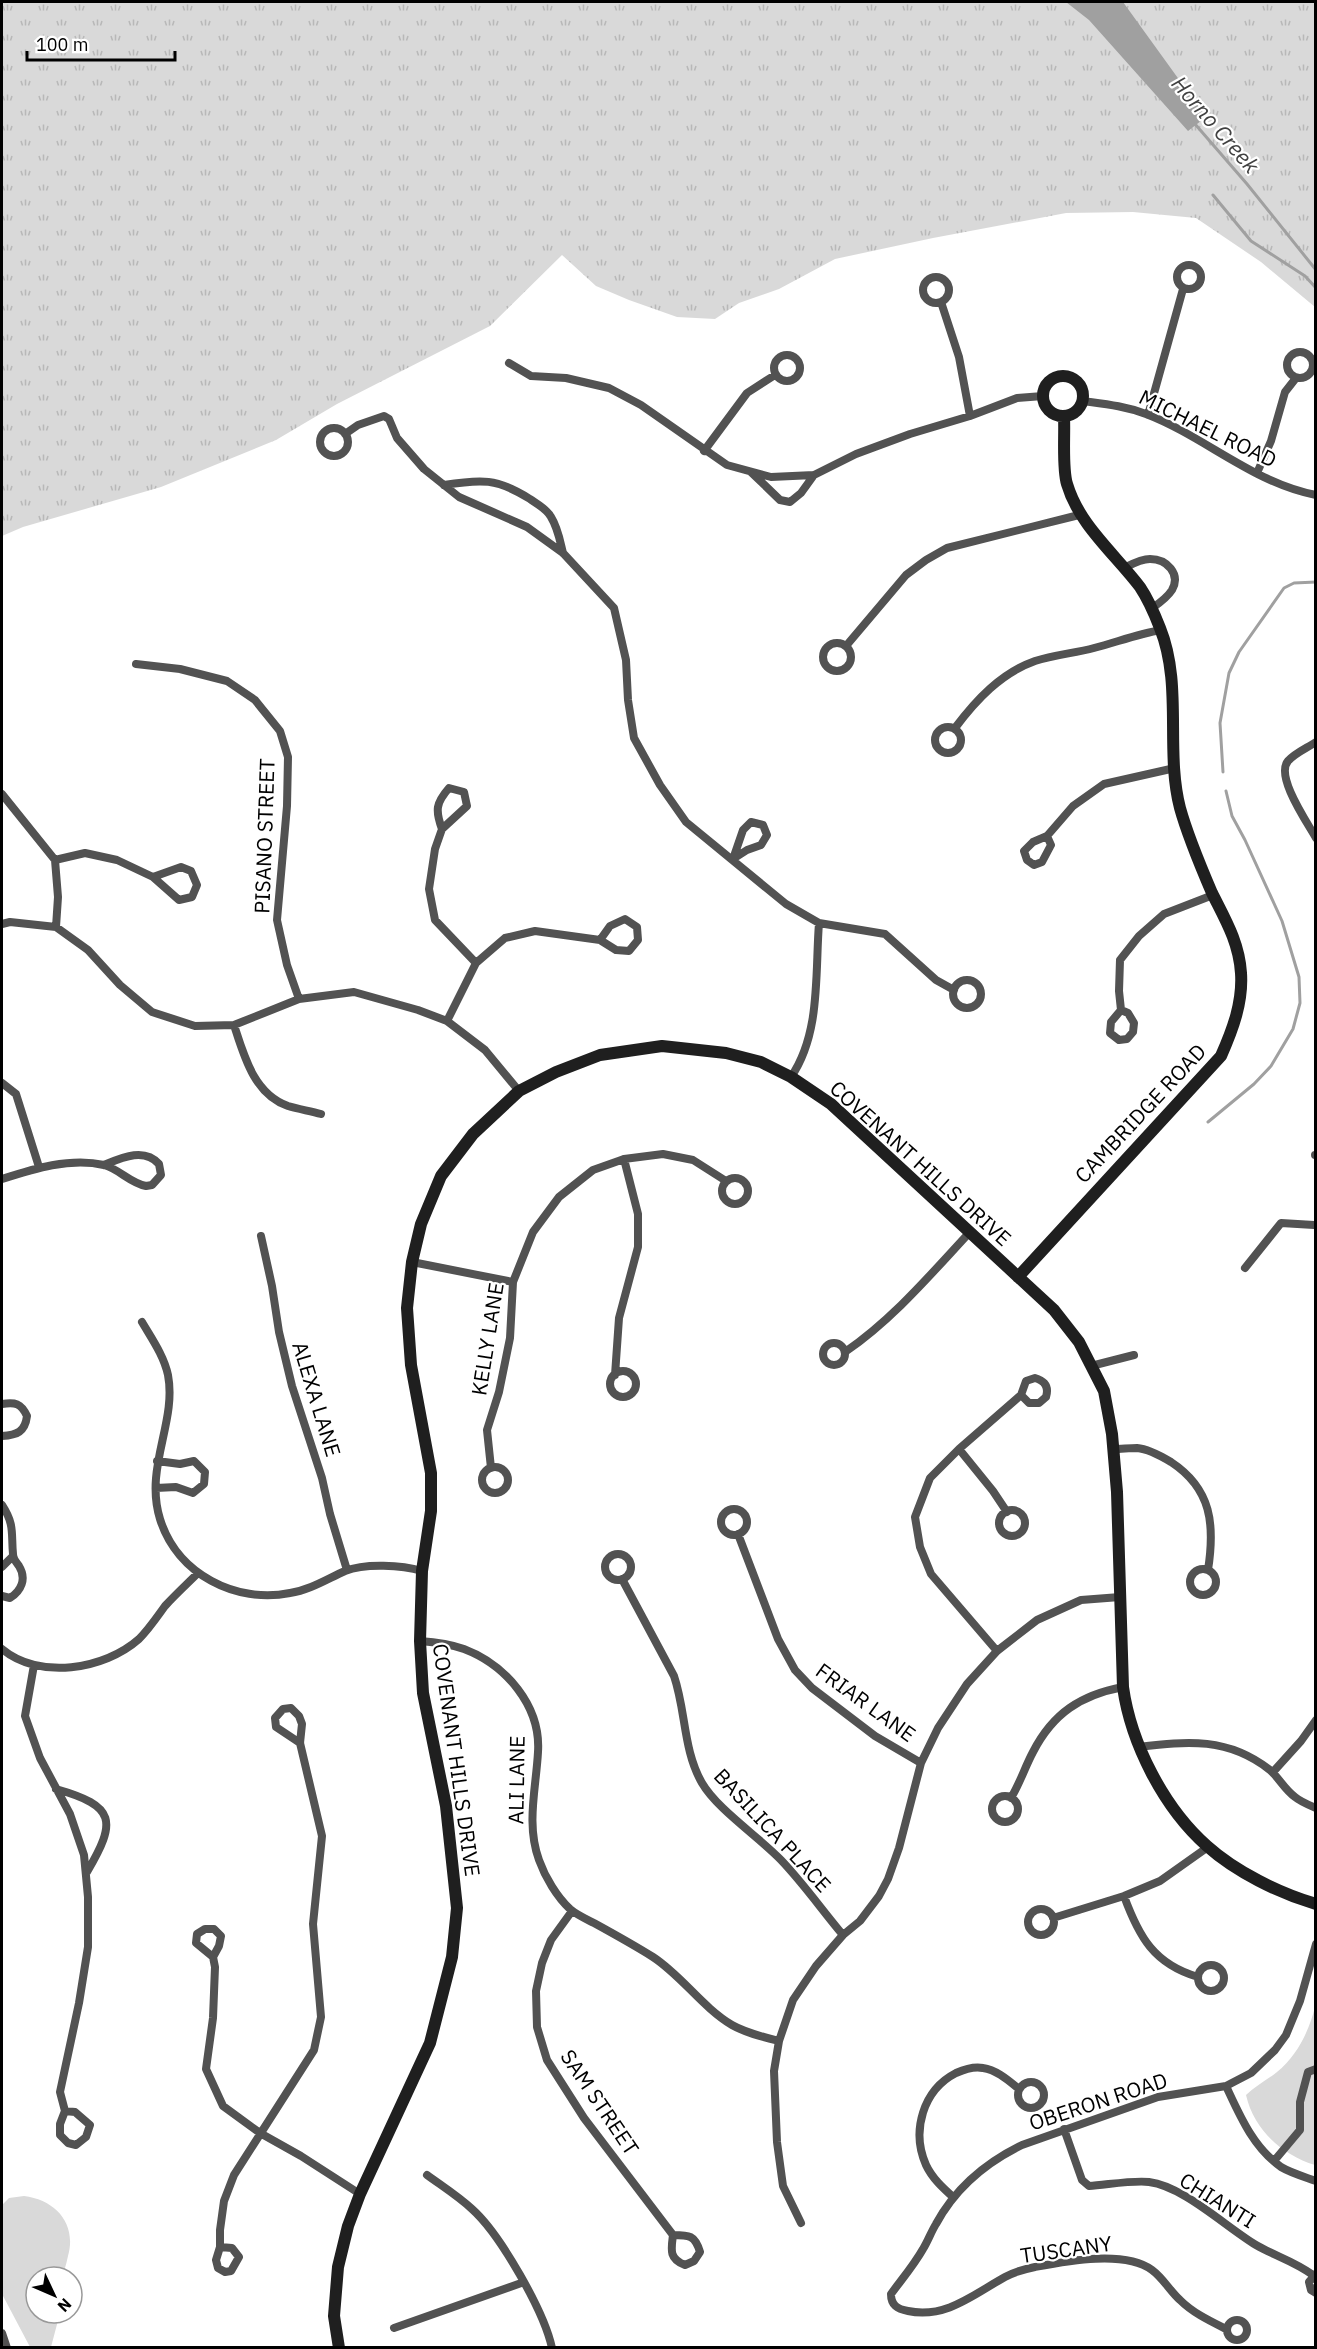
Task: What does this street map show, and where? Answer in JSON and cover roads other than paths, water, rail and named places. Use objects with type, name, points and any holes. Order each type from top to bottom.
[{"type":"street","points":[[1148,415],[1183,289]]},
{"type":"street","points":[[941,302],[959,357],[970,416]]},
{"type":"street","points":[[509,363],[531,375],[566,378],[609,388],[642,405],[704,451],[727,465],[771,477],[814,475],[856,454],[910,434],[970,416],[1017,398],[1043,396]]},
{"type":"street","points":[[704,451],[747,393],[776,375]]},
{"type":"street","points":[[1066,376],[1078,382],[1083,401],[1076,412],[1064,417],[1051,413],[1043,396],[1047,383],[1066,376]]},
{"type":"street","points":[[1257,473],[1271,441],[1285,392],[1296,378]]},
{"type":"street","name":"MICHAEL ROAD","points":[[1083,401],[1122,406],[1148,415],[1197,439],[1257,473],[1316,495]]},
{"type":"street","points":[[345,434],[358,425],[382,415],[389,419],[397,438],[424,469],[459,497],[527,527],[563,553],[614,608],[626,660],[628,700],[634,738],[660,784],[686,822],[786,903],[819,923],[885,934],[936,980],[954,990]]},
{"type":"street","name":"CAMBRIDGE ROAD","points":[[1017,1276],[1221,1056],[1239,1008],[1241,973],[1234,935],[1195,854],[1179,806],[1175,768],[1174,702],[1161,630],[1142,590],[1080,515],[1066,482],[1064,417]]},
{"type":"street","points":[[751,472],[780,500],[790,502],[801,493],[814,475]]},
{"type":"street","points":[[444,485],[468,481],[494,481],[516,490],[550,514],[556,525],[563,553]]},
{"type":"street","points":[[846,646],[906,575],[933,556],[948,548],[1080,515]]},
{"type":"street","points":[[1124,568],[1149,559],[1160,560],[1174,573],[1175,582],[1172,590],[1151,609]]},
{"type":"street","points":[[955,728],[976,700],[1002,678],[1035,662],[1096,648],[1132,635],[1161,630]]},
{"type":"street","name":"PISANO STREET","points":[[136,664],[180,669],[227,681],[255,700],[280,731],[288,757],[287,806],[277,920],[287,965],[299,999]]},
{"type":"street","points":[[1316,742],[1287,762],[1283,772],[1286,783],[1316,838]]},
{"type":"street","points":[[1047,836],[1073,806],[1104,784],[1175,768]]},
{"type":"street","points":[[442,829],[438,817],[439,799],[449,788],[464,792],[466,806],[442,829],[435,849],[429,889],[435,921],[476,963]]},
{"type":"street","points":[[2,794],[55,860],[58,897],[56,927]]},
{"type":"street","points":[[751,822],[763,825],[767,835],[761,845],[747,850],[734,859],[743,830],[751,822]]},
{"type":"street","points":[[55,860],[85,853],[117,860],[153,878],[179,900],[192,897],[197,885],[191,871],[181,867],[153,878]]},
{"type":"street","points":[[1121,1010],[1120,960],[1140,936],[1164,914],[1213,895]]},
{"type":"street","points":[[447,1021],[476,963],[505,938],[535,931],[600,940],[616,950],[629,951],[638,940],[637,927],[625,919],[610,926],[600,940]]},
{"type":"street","points":[[2,924],[10,922],[56,927],[88,950],[120,985],[152,1012],[195,1026],[234,1025],[299,999],[354,992],[418,1010],[447,1021],[485,1050],[519,1090]]},
{"type":"street","points":[[792,1077],[804,1055],[812,1023],[819,923]]},
{"type":"street","points":[[234,1025],[248,1066],[265,1091],[286,1105],[321,1114]]},
{"type":"street","name":"COVENANT HILLS DRIVE","points":[[339,2348],[334,2316],[338,2268],[348,2226],[360,2194],[430,2043],[452,1957],[457,1908],[452,1850],[436,1748],[423,1693],[420,1641],[422,1571],[431,1511],[432,1473],[411,1365],[407,1308],[412,1262],[421,1224],[441,1176],[473,1134],[519,1090],[556,1072],[600,1055],[662,1046],[726,1053],[760,1062],[792,1077],[831,1104],[1054,1310],[1079,1341],[1104,1391],[1117,1492],[1123,1687],[1138,1746],[1158,1784],[1186,1824],[1208,1847],[1286,1895],[1316,1904]]},
{"type":"street","points":[[2,1083],[16,1094],[39,1167]]},
{"type":"street","name":"KELLY LANE","points":[[491,1468],[487,1430],[499,1392],[510,1338],[513,1282],[533,1232],[559,1197],[593,1170],[624,1159],[663,1154],[693,1160],[726,1181]]},
{"type":"street","points":[[2,1179],[39,1167],[69,1164],[104,1165],[146,1186],[152,1185],[160,1175],[159,1164],[144,1155],[124,1156],[104,1165]]},
{"type":"street","points":[[615,1375],[619,1318],[638,1247],[638,1214],[624,1159]]},
{"type":"street","points":[[1245,1268],[1281,1223],[1315,1225]]},
{"type":"street","points":[[845,1352],[895,1313],[970,1232]]},
{"type":"street","name":"ALEXA LANE","points":[[261,1236],[279,1332],[292,1386],[322,1478],[347,1570]]},
{"type":"street","points":[[412,1262],[513,1282]]},
{"type":"street","points":[[142,1322],[162,1357],[169,1383],[169,1397],[157,1461],[157,1504],[164,1528],[176,1550],[198,1573],[233,1591],[259,1596],[300,1591],[347,1570],[389,1566],[422,1571]]},
{"type":"street","points":[[1091,1366],[1134,1355]]},
{"type":"street","points":[[997,1651],[932,1574],[920,1547],[915,1517],[930,1478],[958,1449],[1021,1395]]},
{"type":"street","points":[[2,1404],[13,1402],[19,1404],[27,1416],[23,1430],[17,1435],[2,1436]]},
{"type":"street","points":[[1113,1449],[1137,1448],[1156,1454],[1176,1465],[1196,1483],[1204,1497],[1210,1520],[1208,1570]]},
{"type":"street","points":[[958,1449],[993,1491],[1007,1512]]},
{"type":"street","points":[[156,1488],[176,1487],[193,1493],[204,1484],[205,1472],[194,1461],[180,1464],[157,1461]]},
{"type":"street","points":[[2,1505],[14,1532],[12,1557],[2,1567]]},
{"type":"street","name":"FRIAR LANE","points":[[738,1534],[778,1640],[795,1670],[812,1688],[875,1736],[921,1762]]},
{"type":"street","points":[[2,1596],[10,1598],[20,1592],[23,1583],[21,1569],[12,1557]]},
{"type":"street","points":[[2,1649],[34,1665],[65,1669],[109,1657],[138,1639],[167,1604],[198,1573]]},
{"type":"street","name":"BASILICA PLACE","points":[[622,1579],[680,1691],[689,1750],[701,1782],[722,1806],[781,1860],[843,1935]]},
{"type":"street","points":[[801,2223],[783,2186],[777,2142],[774,2071],[779,2041],[793,2000],[806,1979],[843,1935],[860,1921],[888,1880],[899,1848],[921,1762],[938,1728],[967,1684],[997,1651],[1038,1620],[1081,1600],[1120,1597]]},
{"type":"street","name":"ALI LANE","points":[[420,1641],[462,1648],[477,1655],[499,1668],[525,1700],[538,1733],[539,1750],[532,1818],[534,1844],[539,1862],[548,1878],[572,1911],[669,1967],[715,2012],[733,2026],[779,2041]]},
{"type":"street","points":[[34,1665],[25,1716],[40,1758],[70,1814],[84,1856],[86,1872],[88,1947],[79,2003],[60,2091],[64,2111]]},
{"type":"street","points":[[1011,1798],[1045,1731],[1064,1711],[1084,1698],[1101,1691],[1123,1687]]},
{"type":"street","points":[[1273,1772],[1301,1742],[1316,1720]]},
{"type":"street","points":[[220,2247],[224,2202],[234,2175],[314,2050],[321,2017],[313,1924],[322,1836],[300,1743]]},
{"type":"street","points":[[1138,1746],[1215,1743],[1250,1755],[1273,1772],[1295,1797],[1316,1808]]},
{"type":"street","points":[[56,1789],[81,1796],[105,1813],[107,1823],[105,1839],[86,1872]]},
{"type":"street","points":[[1053,1918],[1124,1896],[1160,1881],[1208,1847]]},
{"type":"street","points":[[1124,1896],[1135,1927],[1154,1953],[1180,1972],[1198,1977]]},
{"type":"street","name":"SAM STREET","points":[[572,1911],[551,1940],[542,1963],[536,1990],[537,2027],[547,2060],[584,2118],[673,2235]]},
{"type":"street","name":"OBERON ROAD","points":[[896,2307],[891,2300],[891,2294],[919,2256],[953,2197],[967,2181],[1003,2154],[1064,2129],[1158,2097],[1226,2086],[1251,2073],[1275,2050],[1286,2035],[1300,2001],[1316,1944]]},
{"type":"street","points":[[213,1957],[215,1967],[213,2018],[206,2069],[222,2106],[260,2133],[360,2194]]},
{"type":"street","points":[[953,2197],[937,2183],[926,2165],[919,2139],[921,2118],[929,2096],[946,2078],[966,2068],[984,2068],[1007,2078],[1019,2089]]},
{"type":"street","points":[[1274,2161],[1299,2130],[1300,2102],[1308,2072],[1316,2069]]},
{"type":"street","points":[[1226,2086],[1258,2146],[1282,2168],[1316,2181]]},
{"type":"street","name":"CHIANTI","points":[[1064,2129],[1082,2180],[1089,2186],[1149,2182],[1170,2189],[1192,2201],[1240,2236],[1314,2274],[1310,2278],[1309,2286],[1316,2293]]},
{"type":"street","points":[[427,2175],[473,2210],[500,2244],[524,2282],[549,2334],[552,2348]]},
{"type":"street","name":"TUSCANY","points":[[896,2307],[915,2313],[940,2311],[969,2300],[1019,2271],[1050,2265],[1116,2258],[1145,2265],[1154,2271],[1190,2309],[1226,2329]]},
{"type":"street","points":[[394,2328],[524,2282]]},
{"type":"street","points":[[2,2333],[7,2348]]},
{"type":"waterway","name":"Horno Creek","points":[[1195,124],[1316,270]]},
{"type":"waterway","points":[[1213,195],[1251,241],[1305,276],[1316,288]]},
{"type":"waterway","points":[[1223,772],[1220,723],[1229,673],[1239,652],[1284,588],[1294,583],[1316,582]]},
{"type":"waterway","points":[[1208,1122],[1254,1084],[1271,1066],[1293,1029],[1300,1003],[1299,977],[1282,921],[1232,816],[1226,791]]}]
